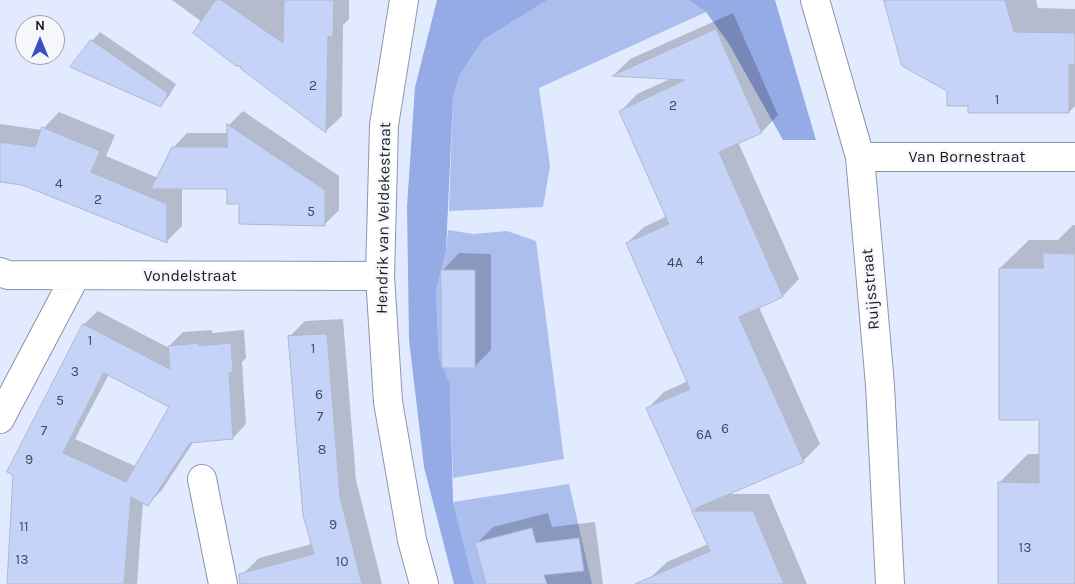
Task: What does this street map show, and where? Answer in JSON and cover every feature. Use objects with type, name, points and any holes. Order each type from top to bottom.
[{"type":"street","name":"Hendrik van Veldekestraat","points":[[404,0],[384,125],[380,276],[388,402],[412,540],[424,584]]},
{"type":"street","name":"Ruijsstraat","points":[[814,0],[860,157],[880,385],[890,584]]},
{"type":"street","name":"Van Bornestraat","points":[[860,157],[1075,157]]},
{"type":"street","name":"Vondelstraat","points":[[0,272],[8,274],[76,275],[380,276]]},
{"type":"street","points":[[0,420],[76,275]]},
{"type":"street","points":[[202,479],[223,584]]},
{"type":"shaded area","points":[[437,0],[548,0],[483,40],[460,74],[453,98],[446,251],[436,292],[439,358],[450,384],[453,502],[474,584],[454,584],[424,467],[409,340],[407,206],[415,87]]},
{"type":"shaded area","points":[[548,0],[688,0],[706,12],[539,88],[550,166],[543,207],[449,211],[453,98],[460,74],[483,40]]},
{"type":"shaded area","points":[[688,0],[775,0],[816,140],[783,140],[729,44],[706,12]]},
{"type":"shaded area","points":[[448,230],[473,234],[507,231],[536,241],[564,459],[453,478],[450,384],[439,358],[436,292],[446,251]]},
{"type":"shaded area","points":[[569,484],[592,584],[474,584],[453,502]]},
{"type":"building","points":[[216,0],[221,0],[283,43],[284,0],[334,0],[333,37],[328,36],[326,133],[241,69],[241,66],[236,66],[193,33]]},
{"type":"building","points":[[884,0],[1005,0],[1014,32],[1075,33],[1075,65],[1069,65],[1069,113],[968,113],[968,106],[947,106],[947,91],[902,66]]},
{"type":"building","points":[[716,29],[762,133],[719,152],[783,297],[739,317],[804,462],[692,510],[646,408],[690,389],[626,243],[669,224],[619,111],[685,80],[612,76]]},
{"type":"building","points":[[91,40],[168,93],[161,107],[70,67]]},
{"type":"building","points":[[227,124],[325,190],[325,226],[239,224],[239,204],[227,204],[227,189],[151,189],[172,147],[227,147]]},
{"type":"building","points":[[42,127],[100,151],[91,172],[167,204],[167,243],[22,185],[0,182],[0,142],[35,147]]},
{"type":"building","points":[[1043,253],[1075,254],[1075,584],[998,584],[998,482],[1039,483],[1039,420],[999,420],[999,268],[1043,268]]},
{"type":"building","points":[[441,270],[475,270],[475,368],[442,368]]},
{"type":"building","points":[[83,324],[170,369],[168,346],[199,343],[199,346],[231,343],[233,373],[229,373],[233,439],[190,443],[148,506],[131,497],[124,584],[7,584],[13,475],[7,472]],"holes":[[[104,373],[169,407],[126,482],[63,453]]]},
{"type":"building","points":[[327,334],[340,497],[362,584],[240,584],[239,574],[314,554],[303,515],[288,336]]},
{"type":"building","points":[[692,511],[753,511],[784,584],[635,584],[710,551]]},
{"type":"building","points":[[532,528],[536,543],[579,538],[584,571],[544,575],[547,584],[486,584],[475,543]]}]
